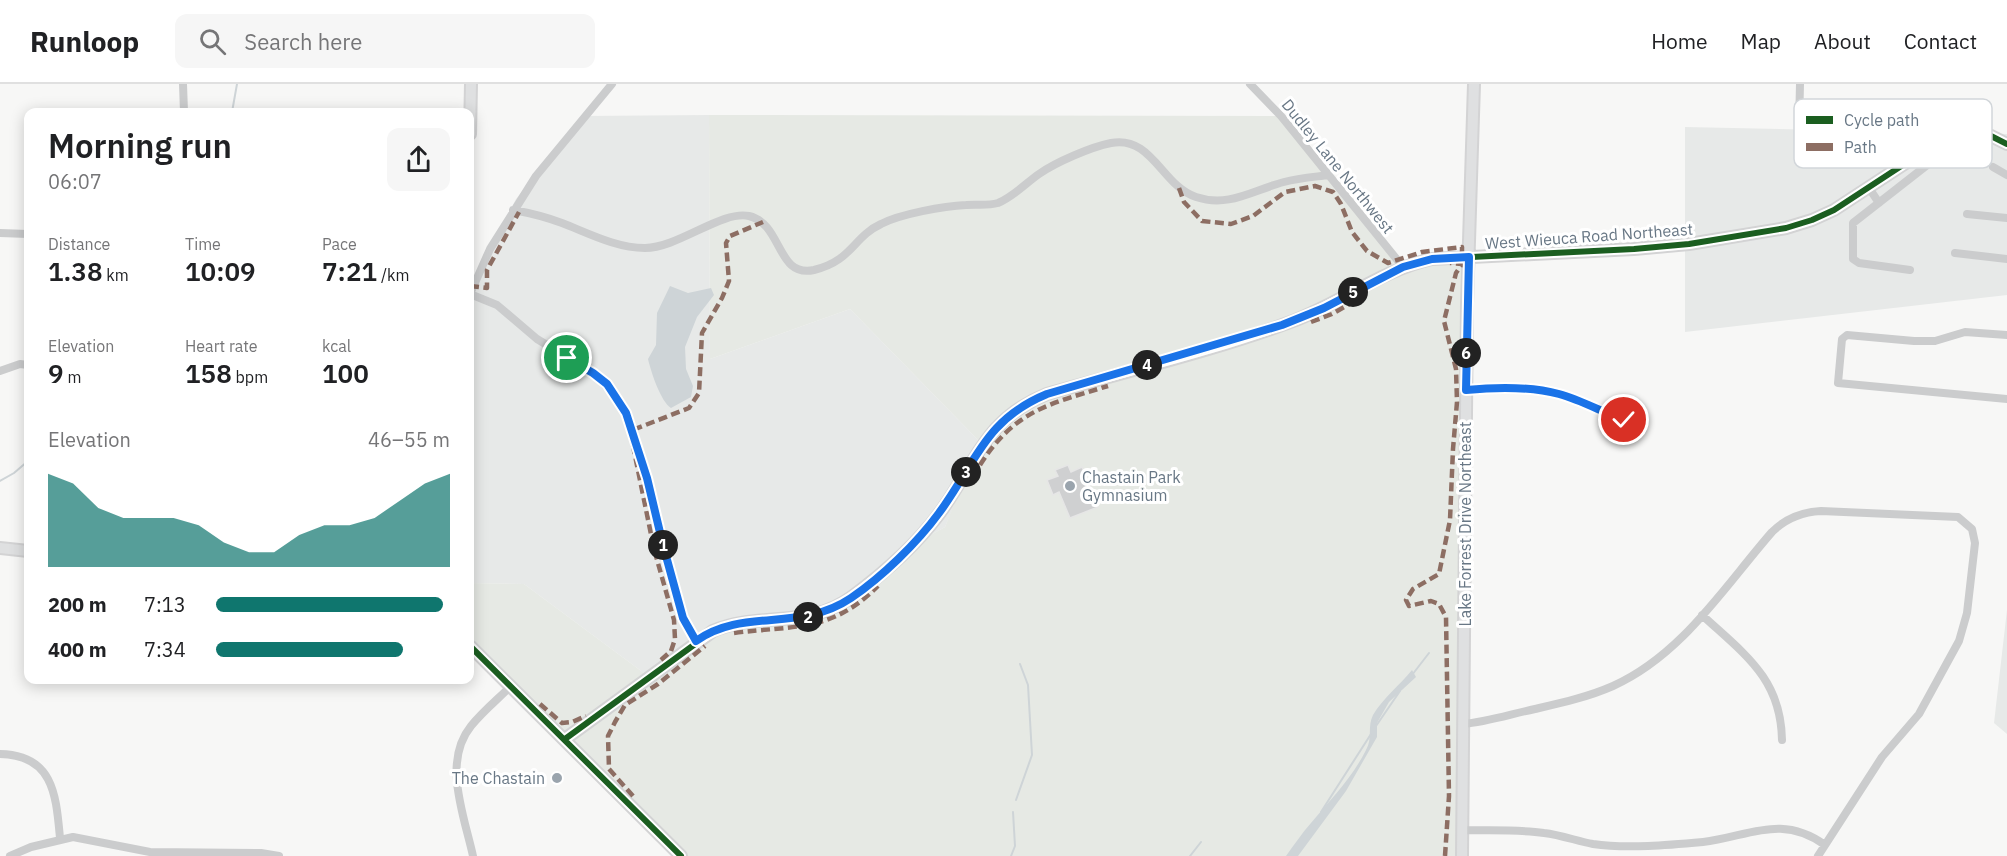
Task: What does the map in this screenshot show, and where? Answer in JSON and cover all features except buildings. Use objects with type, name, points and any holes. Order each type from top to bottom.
[{"type":"street","points":[[183,84],[184,108]]},
{"type":"street","points":[[471,84],[471,108]]},
{"type":"street","points":[[474,285],[490,249],[513,210],[563,141],[612,84]]},
{"type":"street","name":"Dudley Lane Northwest","points":[[1251,84],[1281,116],[1403,267]]},
{"type":"street","name":"Lake Forrest Drive Northeast","points":[[1462,856],[1466,390],[1474,84]]},
{"type":"street","points":[[1799,99],[1800,84]]},
{"type":"street","name":"West Wieuca Road Northeast","points":[[1992,136],[2007,144]]},
{"type":"street","points":[[513,210],[548,218],[609,241],[643,248],[669,244],[731,217],[748,216],[760,220],[770,228],[788,263],[796,268],[807,270],[840,260],[869,231],[884,222],[959,205],[998,203],[1051,167],[1112,143],[1127,143],[1141,148],[1179,188],[1194,197],[1210,201],[1234,200],[1284,182],[1329,175]]},
{"type":"street","points":[[1993,167],[2007,175]]},
{"type":"street","name":"West Wieuca Road Northeast","points":[[565,739],[641,686],[696,641],[713,631],[732,624],[794,620],[815,615],[853,597],[923,533],[950,499],[988,435],[1029,401],[1282,325],[1324,308],[1403,267],[1432,259],[1634,249],[1786,228],[1834,210],[1897,168]]},
{"type":"street","points":[[1910,270],[1859,263],[1853,259],[1853,223],[1924,168]]},
{"type":"street","points":[[1869,188],[1880,203]]},
{"type":"street","points":[[1967,214],[2007,218]]},
{"type":"street","points":[[0,233],[24,234]]},
{"type":"street","points":[[1955,253],[2007,260]]},
{"type":"street","points":[[474,296],[497,305],[537,339],[593,373],[616,396],[634,432],[683,618],[696,641]]},
{"type":"street","points":[[2007,335],[1965,332],[1935,341],[1847,335],[1842,339],[1838,383],[2007,399]]},
{"type":"street","points":[[0,371],[24,364]]},
{"type":"street","points":[[1466,390],[1494,388],[1551,392],[1624,420]]},
{"type":"street","points":[[1463,724],[1576,699],[1614,686],[1662,656],[1702,615],[1772,531],[1786,520],[1801,514],[1821,511],[1952,516],[1964,520],[1972,530],[1975,543],[1967,613],[1959,640],[1919,714],[1882,757],[1818,856]]},
{"type":"street","points":[[0,548],[24,551]]},
{"type":"street","points":[[1702,615],[1752,660],[1766,678],[1779,709],[1782,740]]},
{"type":"street","points":[[474,650],[681,856]]},
{"type":"street","points":[[473,856],[457,780],[458,751],[471,726],[511,686]]},
{"type":"street","points":[[0,754],[18,756],[30,761],[46,775],[57,800],[60,838]]},
{"type":"street","points":[[1462,830],[1542,832],[1593,844],[1617,846],[1703,842],[1758,829],[1776,828],[1809,836],[1825,845]]},
{"type":"street","points":[[10,856],[60,838],[87,838],[150,852],[261,853],[279,856]]},
{"type":"shaded area","points":[[709,115],[710,359],[850,309],[981,443],[945,527],[892,557],[859,602],[809,618],[756,627],[731,627],[652,679],[524,584],[474,583],[474,276],[480,269],[516,199],[583,116]]},
{"type":"shaded area","points":[[709,115],[1282,116],[1401,267],[1467,251],[1462,856],[685,856],[474,653],[474,583],[524,584],[652,679],[699,643],[731,627],[756,627],[809,618],[859,602],[891,557],[945,527],[974,454],[981,443],[850,309],[710,359]]},
{"type":"shaded area","points":[[1685,127],[1794,129],[1794,168],[1992,168],[1992,134],[2007,134],[2007,295],[1685,332]]},
{"type":"shaded area","points":[[670,286],[688,293],[711,288],[714,295],[697,317],[685,347],[686,369],[693,386],[691,397],[671,408],[660,393],[648,359],[656,345],[657,313]]},
{"type":"shaded area","points":[[2007,610],[2007,734],[1994,723]]},
{"type":"shaded area","points":[[1412,670],[1416,677],[1389,702],[1377,723],[1377,737],[1346,791],[1298,856],[1286,856],[1354,770],[1368,746],[1373,715]]},
{"type":"waterway","points":[[233,108],[237,84]]},
{"type":"waterway","points":[[0,481],[24,464]]},
{"type":"waterway","points":[[1412,675],[1429,653]]},
{"type":"waterway","points":[[1016,800],[1032,755],[1028,685],[1020,664]]},
{"type":"waterway","points":[[1376,726],[1400,691]]},
{"type":"waterway","points":[[1321,812],[1371,734]]},
{"type":"waterway","points":[[1011,856],[1015,846],[1013,812]]},
{"type":"waterway","points":[[1190,856],[1201,842]]},
{"type":"marked path","points":[[1179,188],[1184,202],[1202,221],[1231,224],[1253,216],[1285,192],[1315,186],[1333,192],[1341,204],[1352,232],[1367,251],[1388,263],[1422,252],[1462,247],[1462,261]]},
{"type":"marked path","points":[[474,286],[487,288],[487,270],[519,212]]},
{"type":"marked path","points":[[661,660],[671,651],[675,639],[674,620],[654,549],[630,431],[689,408],[699,393],[702,333],[729,281],[726,243],[730,236],[763,222]]},
{"type":"marked path","points":[[1445,856],[1449,796],[1446,617],[1439,604],[1431,601],[1409,606],[1406,600],[1413,589],[1439,574],[1450,520],[1457,402],[1456,369],[1444,321],[1456,273],[1462,264],[1450,263]]},
{"type":"marked path","points":[[1311,322],[1332,314],[1360,298]]},
{"type":"marked path","points":[[980,465],[1006,432],[1020,421],[1051,404],[1108,386]]},
{"type":"marked path","points":[[734,633],[794,627],[828,619],[861,601],[878,586]]},
{"type":"marked path","points":[[633,796],[609,769],[608,736],[625,705],[658,684],[705,646]]},
{"type":"marked path","points":[[540,704],[562,723],[572,722],[586,716]]},
{"type":"cycle path","points":[[1992,136],[2007,144]]},
{"type":"cycle path","points":[[565,739],[713,631],[748,622],[819,613],[853,596],[899,558],[920,537],[952,496],[994,430],[1008,417],[1047,394],[1264,332],[1311,314],[1396,271],[1432,259],[1634,249],[1689,244],[1786,228],[1834,210],[1898,168]]},
{"type":"cycle path","points":[[474,650],[681,856]]},
{"type":"place","name":"Chastain Park Gymnasium","points":[[1070,486]]},
{"type":"place","name":"The Chastain","points":[[557,778]]},
{"type":"route","points":[[567,358],[607,384],[626,413],[647,478],[683,618],[696,641],[721,627],[732,624],[765,620],[794,620],[815,615],[834,608],[853,597],[923,533],[950,499],[988,435],[1029,401],[1282,325],[1324,308],[1417,262],[1469,257],[1466,390],[1534,389],[1559,394],[1624,420]]}]
